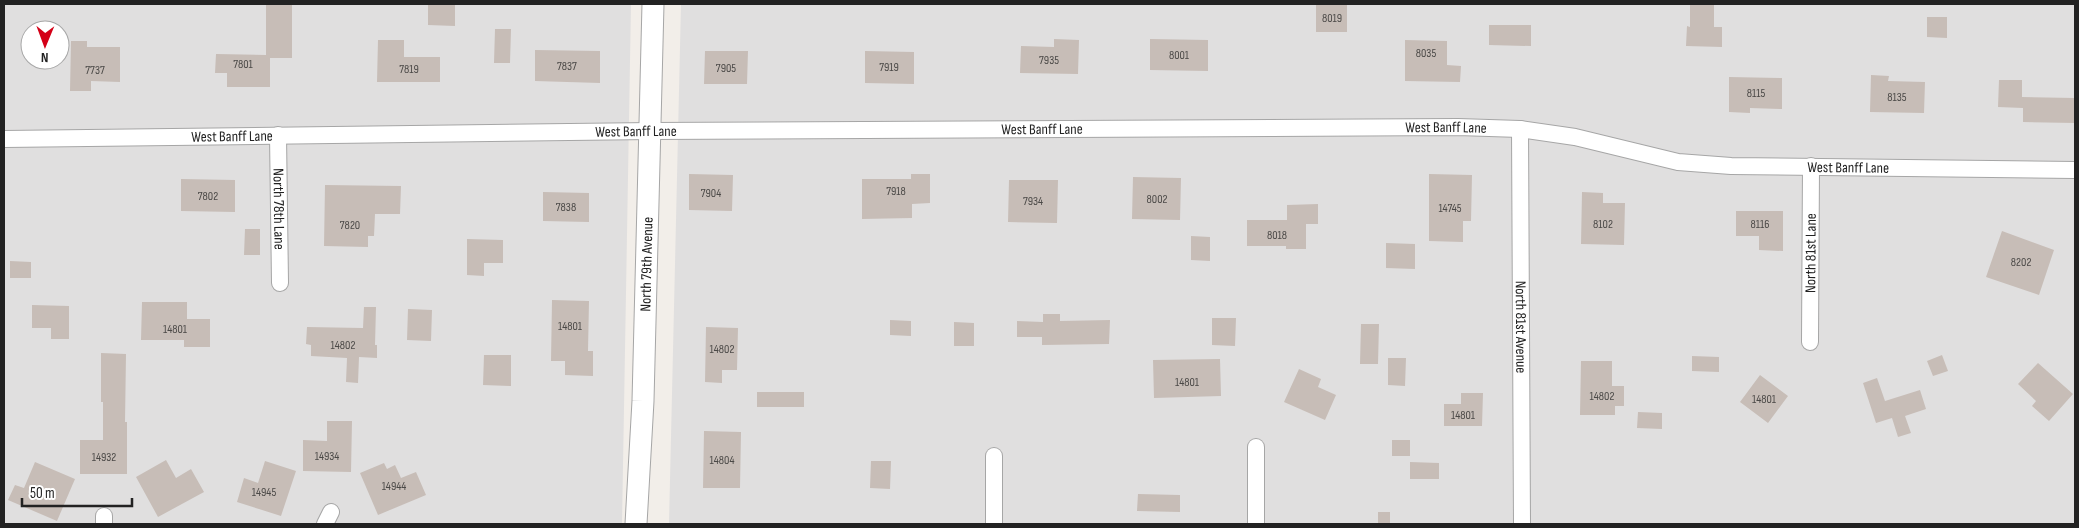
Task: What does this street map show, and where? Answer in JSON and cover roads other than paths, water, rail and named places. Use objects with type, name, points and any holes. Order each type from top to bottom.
[{"type":"street","name":"North 79th Avenue","points":[[636,524],[643,401],[653,4]]},
{"type":"street","name":"West Banff Lane","points":[[4,139],[650,131],[1458,127],[1520,129],[1575,138],[1678,162],[1731,166],[2075,170]]},
{"type":"street","name":"North 81st Avenue","points":[[1520,129],[1522,524]]},
{"type":"street","name":"North 78th Lane","points":[[278,135],[280,283]]},
{"type":"street","name":"North 81st Lane","points":[[1810,342],[1812,166]]},
{"type":"street","points":[[1256,447],[1256,524]]},
{"type":"street","points":[[994,456],[994,524]]}]
